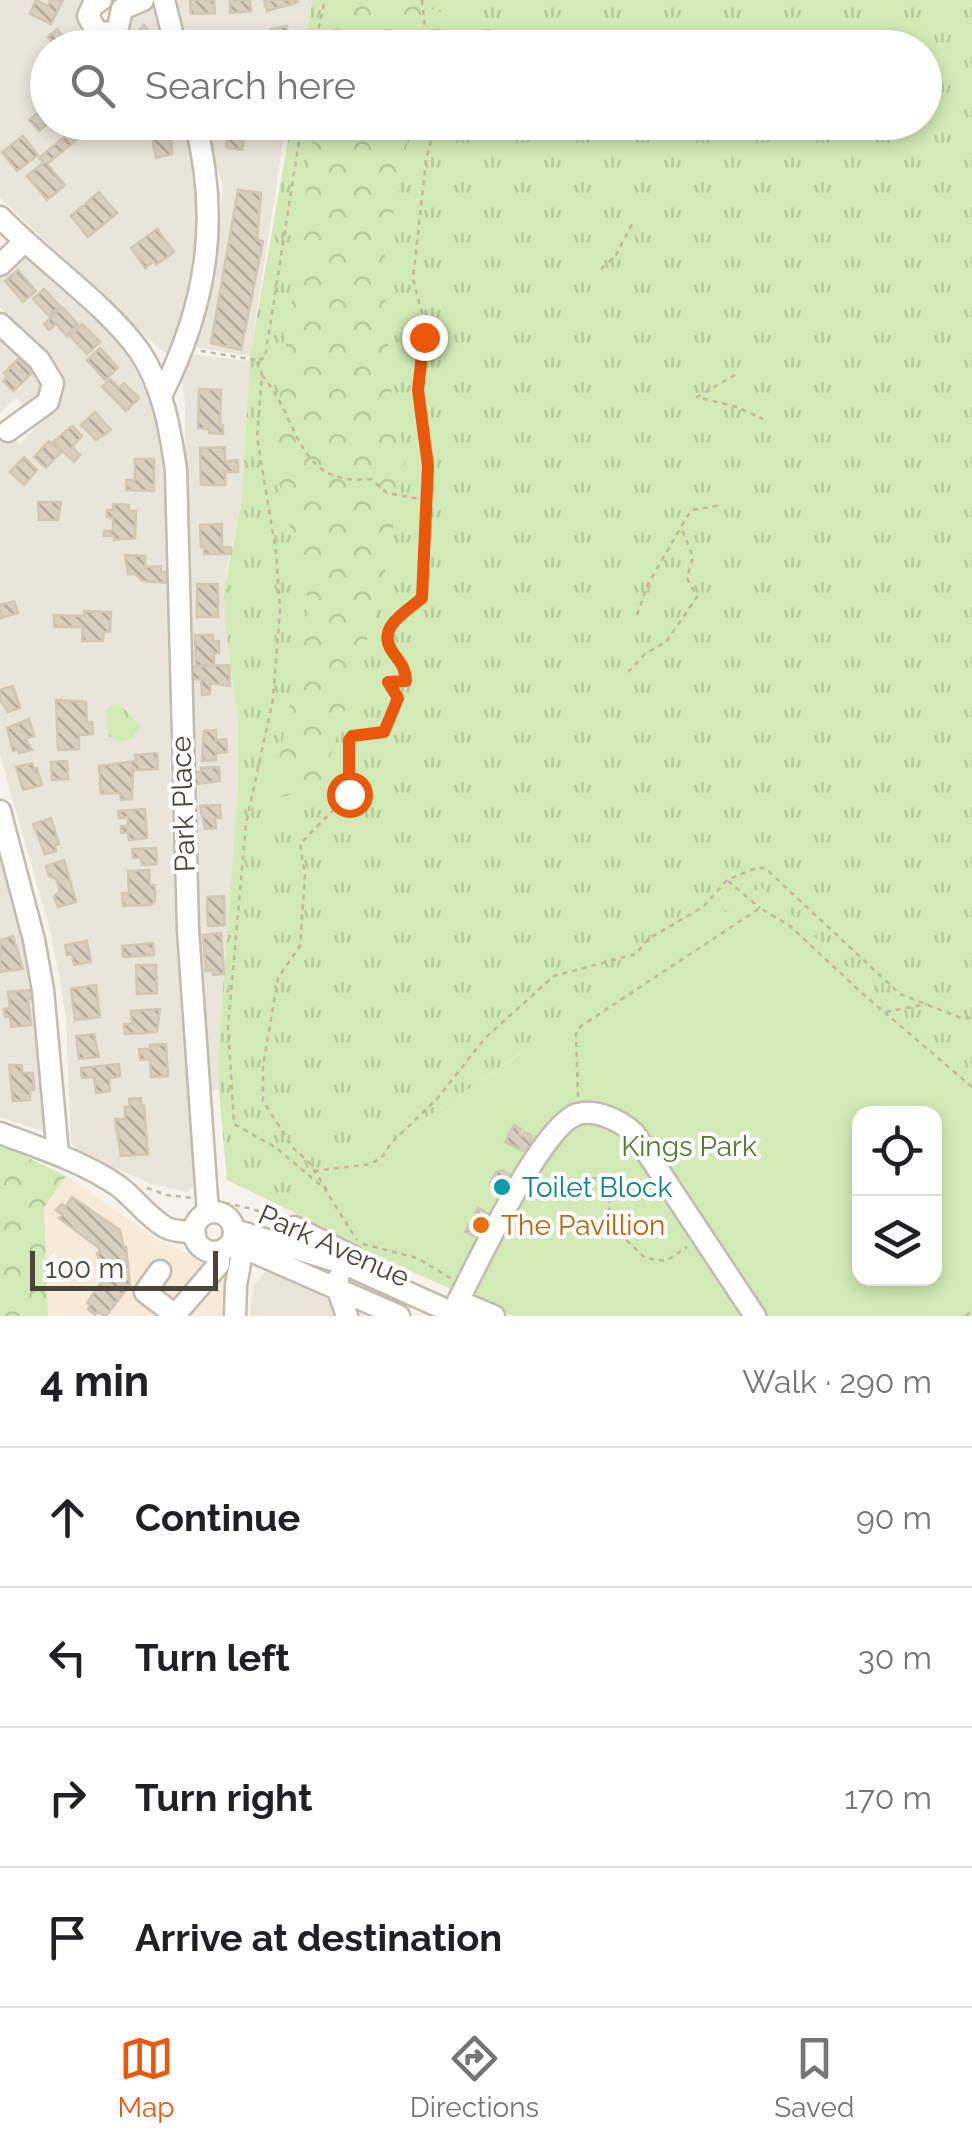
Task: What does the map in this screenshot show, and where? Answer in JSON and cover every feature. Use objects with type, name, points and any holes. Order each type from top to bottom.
[{"type":"street","points":[[95,30],[88,16],[101,0]]},
{"type":"street","points":[[114,30],[118,27],[116,4],[143,0]]},
{"type":"street","points":[[164,0],[172,30]]},
{"type":"street","points":[[161,396],[184,349],[201,288],[210,229],[206,164],[200,140]]},
{"type":"street","name":"Park Place","points":[[0,217],[116,324],[140,353],[161,396],[176,470],[188,930],[207,1206]]},
{"type":"street","points":[[0,265],[24,242]]},
{"type":"street","points":[[0,324],[39,360],[52,383],[48,402],[8,430]]},
{"type":"street","points":[[0,811],[44,990],[58,1154]]},
{"type":"street","points":[[460,1303],[538,1154],[568,1120],[580,1113],[618,1119],[634,1133],[755,1316]]},
{"type":"street","points":[[0,1133],[58,1154],[122,1189],[161,1225],[173,1232],[185,1230],[194,1235],[205,1250],[219,1252],[229,1246],[234,1230]]},
{"type":"street","points":[[194,1235],[207,1206],[224,1214],[234,1230],[350,1253],[494,1316]]},
{"type":"street","name":"Park Avenue","points":[[294,1227],[350,1253]]},
{"type":"street","points":[[235,1316],[239,1262],[242,1253],[252,1251],[399,1316]]},
{"type":"street","points":[[160,1271],[145,1292],[175,1315],[219,1264],[219,1252]]},
{"type":"street","points":[[347,1316],[337,1286],[350,1253]]},
{"type":"path","points":[[318,30],[325,0]]},
{"type":"path","points":[[422,0],[425,30]]},
{"type":"path","points":[[184,349],[265,358],[299,140]]},
{"type":"path","points":[[331,1202],[325,1183],[294,1148],[263,1100],[263,1066],[278,978],[300,946],[304,875],[300,844],[349,794],[352,736],[384,732],[398,698],[388,682],[406,681],[405,666],[389,647],[387,634],[392,622],[422,598],[428,466],[418,390],[424,324],[413,280],[430,140]]},
{"type":"path","points":[[600,269],[616,254],[632,224]]},
{"type":"path","points":[[256,360],[314,466],[330,476],[352,481],[372,479],[388,493],[428,501]]},
{"type":"path","points":[[262,374],[257,437],[276,552],[280,610],[273,699],[246,824],[228,1026],[234,1124],[276,1147],[324,1188],[357,1237],[350,1253],[396,1250],[417,1258],[452,1279],[460,1303]]},
{"type":"path","points":[[735,375],[696,397],[737,407],[763,419]]},
{"type":"path","points":[[637,615],[648,584],[692,510],[722,504]]},
{"type":"path","points":[[628,672],[645,654],[666,642],[696,597],[688,578],[693,557],[681,527]]},
{"type":"path","points":[[314,1170],[370,1164],[384,1156],[391,1143],[437,1099],[485,1038],[554,976],[636,954],[648,939],[702,907],[726,880],[756,868],[765,868],[900,994],[961,1018],[972,1018]]},
{"type":"path","points":[[726,880],[790,926],[972,1087]]},
{"type":"path","points":[[580,1113],[576,1034],[581,1026],[760,908]]},
{"type":"path","points":[[884,1012],[927,1004]]},
{"type":"path","points":[[528,1172],[554,1183],[592,1176],[603,1180],[610,1192],[609,1222],[645,1258],[666,1261],[701,1238]]},
{"type":"path","name":"Park Avenue","points":[[207,1206],[253,1209],[294,1227]]},
{"type":"path","points":[[966,1316],[972,1310]]},
{"type":"shaded area","points":[[0,0],[90,0],[99,30],[30,30],[30,140],[190,140],[201,226],[200,266],[173,354],[153,343],[0,198]]},
{"type":"shaded area","points":[[172,0],[312,0],[306,30],[180,30]]},
{"type":"shaded area","points":[[156,3],[166,30],[112,30],[134,9]]},
{"type":"shaded area","points":[[209,140],[283,140],[250,356],[194,347],[212,275],[223,187]]},
{"type":"shaded area","points":[[23,259],[34,259],[127,352],[156,413],[165,451],[171,798],[196,1176],[187,1192],[149,1183],[100,1162],[71,1143],[61,985],[49,926],[0,755],[0,443],[9,433],[20,444],[51,412],[59,375],[0,307],[0,277]]},
{"type":"shaded area","points":[[0,333],[14,353],[38,371],[44,389],[40,401],[26,407],[16,398],[0,413]]},
{"type":"shaded area","points":[[191,354],[250,361],[242,499],[226,573],[225,623],[238,721],[238,787],[219,1039],[219,1090],[206,1091],[186,726],[182,379]]},
{"type":"shaded area","points":[[0,843],[32,964],[49,1125],[44,1132],[0,1117]]},
{"type":"shaded area","points":[[66,1176],[164,1244],[233,1272],[233,1316],[48,1316],[44,1207]]},
{"type":"shaded area","points":[[266,1271],[366,1316],[250,1316],[253,1286]]},
{"type":"green space","points":[[312,0],[972,0],[972,1075],[898,1014],[761,888],[291,1211],[227,1180],[219,1039],[238,787],[238,721],[224,591],[242,499],[250,356],[288,140],[942,140],[942,30],[307,30]]},
{"type":"green space","points":[[326,0],[407,0],[492,30],[323,30]]},
{"type":"green space","points":[[313,140],[408,140],[383,266],[392,396],[406,457],[380,598],[321,786],[271,800],[309,604],[272,454]]},
{"type":"green space","points":[[112,704],[121,705],[141,727],[130,739],[119,742],[108,736],[106,710]]},
{"type":"green space","name":"Kings Park","points":[[761,887],[898,1014],[972,1075],[972,1316],[512,1316],[354,1246],[291,1211],[520,1054],[536,1038],[544,1037]]},
{"type":"green space","points":[[0,1144],[66,1176],[44,1207],[48,1316],[0,1316]]},
{"type":"building","points":[[36,0],[48,6],[50,0],[63,0],[51,24],[30,14]]},
{"type":"building","points":[[190,0],[214,0],[215,13],[191,14]]},
{"type":"building","points":[[230,0],[250,0],[251,11],[230,13]]},
{"type":"building","points":[[264,0],[297,0],[298,2],[267,11]]},
{"type":"building","points":[[23,136],[38,155],[17,171],[2,152]]},
{"type":"building","points":[[61,140],[76,140],[47,164],[65,185],[47,200],[27,176],[43,163],[39,158]]},
{"type":"building","points":[[153,140],[171,140],[172,154],[156,158]]},
{"type":"building","points":[[227,140],[243,140],[242,150],[226,147]]},
{"type":"building","points":[[238,190],[261,193],[257,240],[263,241],[241,350],[211,343]]},
{"type":"building","points":[[99,192],[117,213],[88,237],[71,216]]},
{"type":"building","points":[[157,229],[174,252],[145,268],[131,248]]},
{"type":"building","points":[[18,270],[36,291],[23,302],[5,281]]},
{"type":"building","points":[[44,289],[60,306],[49,316],[33,299]]},
{"type":"building","points":[[62,307],[78,324],[67,336],[56,324],[49,330],[44,324]]},
{"type":"building","points":[[82,324],[100,342],[87,354],[70,336]]},
{"type":"building","points":[[100,348],[118,368],[105,380],[87,360]]},
{"type":"building","points":[[19,358],[33,372],[13,391],[3,381],[7,377],[4,373]]},
{"type":"building","points":[[110,379],[119,388],[124,383],[139,398],[126,411],[102,387]]},
{"type":"building","points":[[199,389],[221,390],[223,434],[198,428]]},
{"type":"building","points":[[95,412],[111,430],[96,440],[81,425]]},
{"type":"building","points":[[72,426],[82,436],[72,447],[80,455],[74,462],[53,442]]},
{"type":"building","points":[[49,441],[61,452],[46,468],[34,457]]},
{"type":"building","points":[[225,447],[225,461],[238,460],[238,472],[225,472],[225,485],[201,485],[200,448]]},
{"type":"building","points":[[24,457],[37,470],[24,485],[10,472]]},
{"type":"building","points":[[135,459],[154,459],[154,491],[126,490],[126,480],[135,480]]},
{"type":"building","points":[[38,502],[61,502],[58,520],[39,520]]},
{"type":"building","points":[[113,504],[129,505],[129,511],[136,511],[135,538],[114,540],[114,536],[104,536],[104,531],[113,531],[113,518],[107,517],[107,510],[113,510]]},
{"type":"building","points":[[222,524],[222,547],[231,547],[231,554],[204,554],[200,525]]},
{"type":"building","points":[[125,555],[145,556],[145,567],[161,566],[161,572],[167,572],[167,583],[143,581],[128,574]]},
{"type":"building","points":[[197,584],[218,584],[218,617],[197,617]]},
{"type":"building","points":[[14,601],[18,613],[1,618],[0,605]]},
{"type":"building","points":[[84,611],[111,612],[110,632],[104,632],[103,641],[82,641],[83,627],[54,627],[54,615],[84,616]]},
{"type":"building","points":[[195,635],[213,635],[213,641],[219,641],[214,665],[196,666]]},
{"type":"building","points":[[229,665],[230,686],[210,683],[210,694],[202,695],[201,679],[187,680],[186,667]]},
{"type":"building","points":[[13,686],[20,708],[8,712],[0,700],[0,690]]},
{"type":"building","points":[[56,700],[86,702],[87,722],[92,722],[93,734],[79,735],[79,749],[58,750]]},
{"type":"building","points":[[29,719],[34,736],[25,739],[32,750],[13,751],[7,728]]},
{"type":"building","points":[[216,730],[216,740],[226,739],[227,752],[216,753],[216,760],[202,761],[204,731]]},
{"type":"building","points":[[157,753],[158,769],[133,770],[132,799],[121,800],[120,793],[101,794],[99,766],[136,761],[135,755]]},
{"type":"building","points":[[67,761],[68,779],[52,780],[51,762]]},
{"type":"building","points":[[32,763],[42,785],[23,790],[16,767]]},
{"type":"building","points":[[219,767],[220,781],[189,785],[188,773]]},
{"type":"building","points":[[220,805],[221,818],[215,818],[216,828],[205,829],[200,806]]},
{"type":"building","points":[[145,809],[147,838],[129,840],[128,832],[121,833],[121,826],[128,826],[128,817],[119,818],[118,811]]},
{"type":"building","points":[[51,818],[59,844],[55,845],[56,851],[45,854],[33,824]]},
{"type":"building","points":[[156,848],[157,864],[142,865],[141,858],[133,858],[132,849]]},
{"type":"building","points":[[64,860],[76,902],[58,907],[54,897],[60,891],[46,866]]},
{"type":"building","points":[[149,870],[150,885],[155,885],[155,902],[123,906],[122,893],[129,893],[128,871]]},
{"type":"building","points":[[224,896],[225,925],[208,926],[207,897]]},
{"type":"building","points":[[221,933],[224,974],[213,975],[213,970],[206,971],[203,935]]},
{"type":"building","points":[[13,936],[23,969],[0,972],[0,940]]},
{"type":"building","points":[[87,941],[91,962],[74,965],[65,945]]},
{"type":"building","points":[[153,943],[154,955],[123,957],[122,946]]},
{"type":"building","points":[[136,965],[156,965],[157,993],[137,994]]},
{"type":"building","points":[[96,985],[100,1017],[75,1020],[71,989]]},
{"type":"building","points":[[31,990],[31,1025],[11,1027],[4,1009],[10,1008],[8,992]]},
{"type":"building","points":[[160,1009],[157,1032],[125,1034],[124,1024],[132,1024],[131,1011]]},
{"type":"building","points":[[94,1034],[99,1057],[79,1059],[76,1036]]},
{"type":"building","points":[[166,1044],[168,1076],[151,1077],[150,1059],[140,1060],[139,1049]]},
{"type":"building","points":[[119,1064],[120,1076],[109,1078],[110,1091],[96,1093],[94,1077],[82,1078],[81,1068]]},
{"type":"building","points":[[9,1065],[22,1065],[22,1073],[33,1073],[30,1100],[13,1101]]},
{"type":"building","points":[[141,1098],[148,1154],[121,1156],[115,1119],[125,1119],[129,1099]]},
{"type":"building","points":[[514,1125],[521,1129],[519,1134],[532,1136],[530,1140],[534,1142],[536,1136],[542,1139],[533,1156],[505,1142]]},
{"type":"building","name":"Toilet Block","points":[[503,1170],[517,1180],[502,1197],[490,1183],[496,1172]]},
{"type":"building","points":[[72,1197],[120,1230],[126,1247],[130,1285],[106,1316],[97,1312],[95,1315],[87,1303],[104,1278],[99,1248],[59,1218],[62,1215],[56,1210],[62,1204],[66,1207]]},
{"type":"building","name":"The Pavillion","points":[[478,1208],[497,1218],[484,1241],[465,1232]]},
{"type":"place","name":"Toilet Block","points":[[502,1187]]},
{"type":"place","name":"The Pavillion","points":[[481,1225]]},
{"type":"route","points":[[349,794],[349,740],[352,736],[384,732],[398,698],[388,682],[406,681],[405,666],[389,647],[387,634],[392,622],[422,598],[428,466],[418,390],[424,337]]}]
